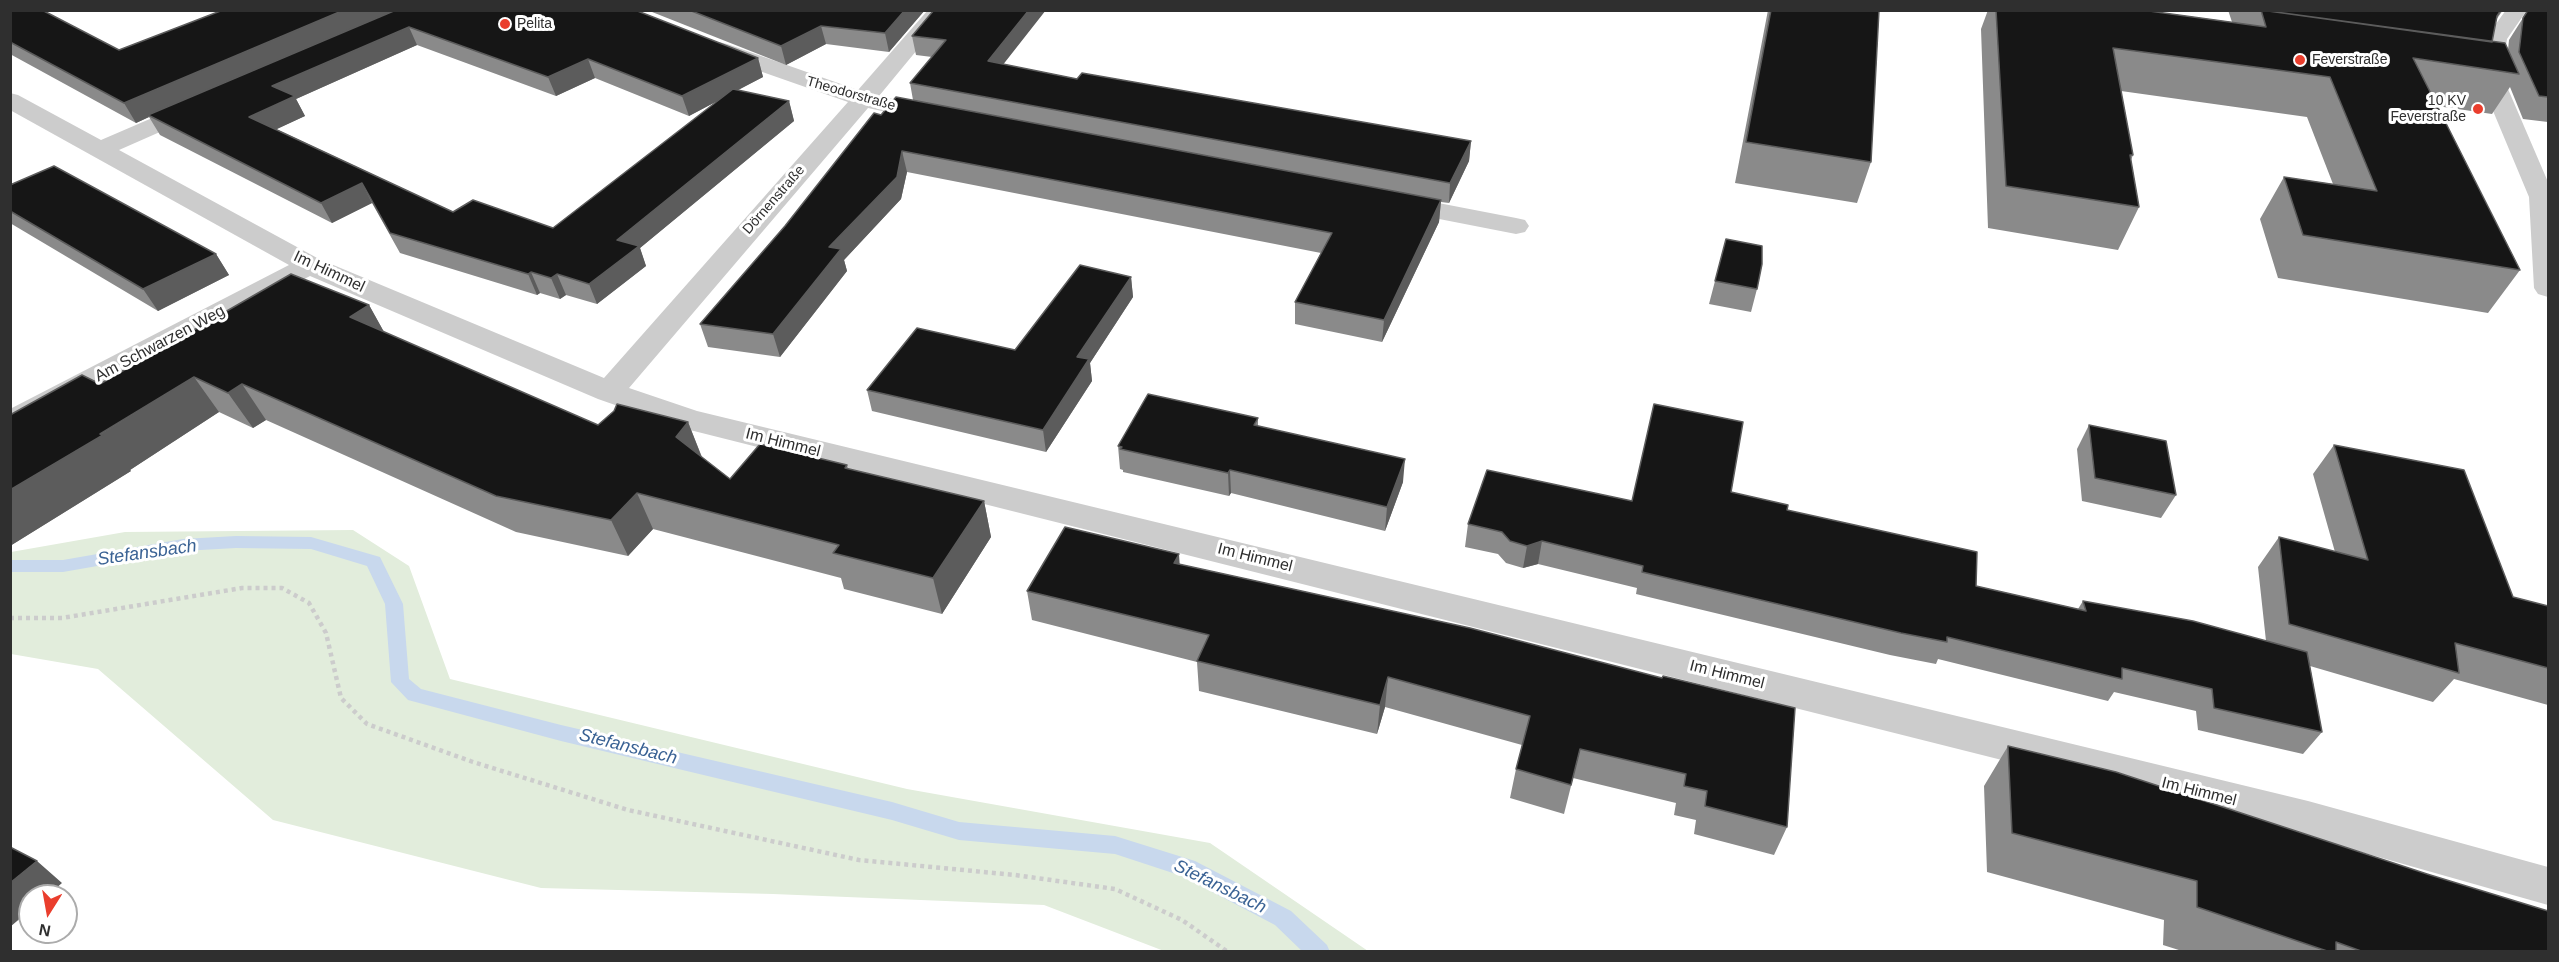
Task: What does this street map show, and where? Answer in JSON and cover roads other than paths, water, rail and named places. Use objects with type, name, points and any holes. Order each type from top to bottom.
[{"type":"street","name":"Dörnenstraße","points":[[609,392],[940,10]]},
{"type":"street","points":[[2517,10],[2496,39],[2479,74],[2542,197],[2548,288]]},
{"type":"street","name":"Theodorstraße","points":[[697,40],[785,75],[862,99],[952,119]]},
{"type":"street","points":[[101,149],[216,99]]},
{"type":"street","name":"Im Himmel","points":[[10,100],[309,266],[609,392],[689,420],[2284,814],[2548,886]]},
{"type":"street","points":[[1378,200],[1516,226]]},
{"type":"street","name":"Am Schwarzen Weg","points":[[10,422],[309,266]]},
{"type":"waterway","name":"Stefansbach","points":[[10,566],[63,566],[183,545],[236,542],[311,543],[374,562],[394,604],[400,682],[415,695],[561,733],[892,811],[959,831],[1115,845],[1188,868],[1283,918],[1319,952]]},
{"type":"place","name":"Pelita","points":[[505,24]]},
{"type":"place","name":"Feverstraße","points":[[2300,60]]},
{"type":"place","name":"10 KV Feverstraße","points":[[2478,109]]}]
